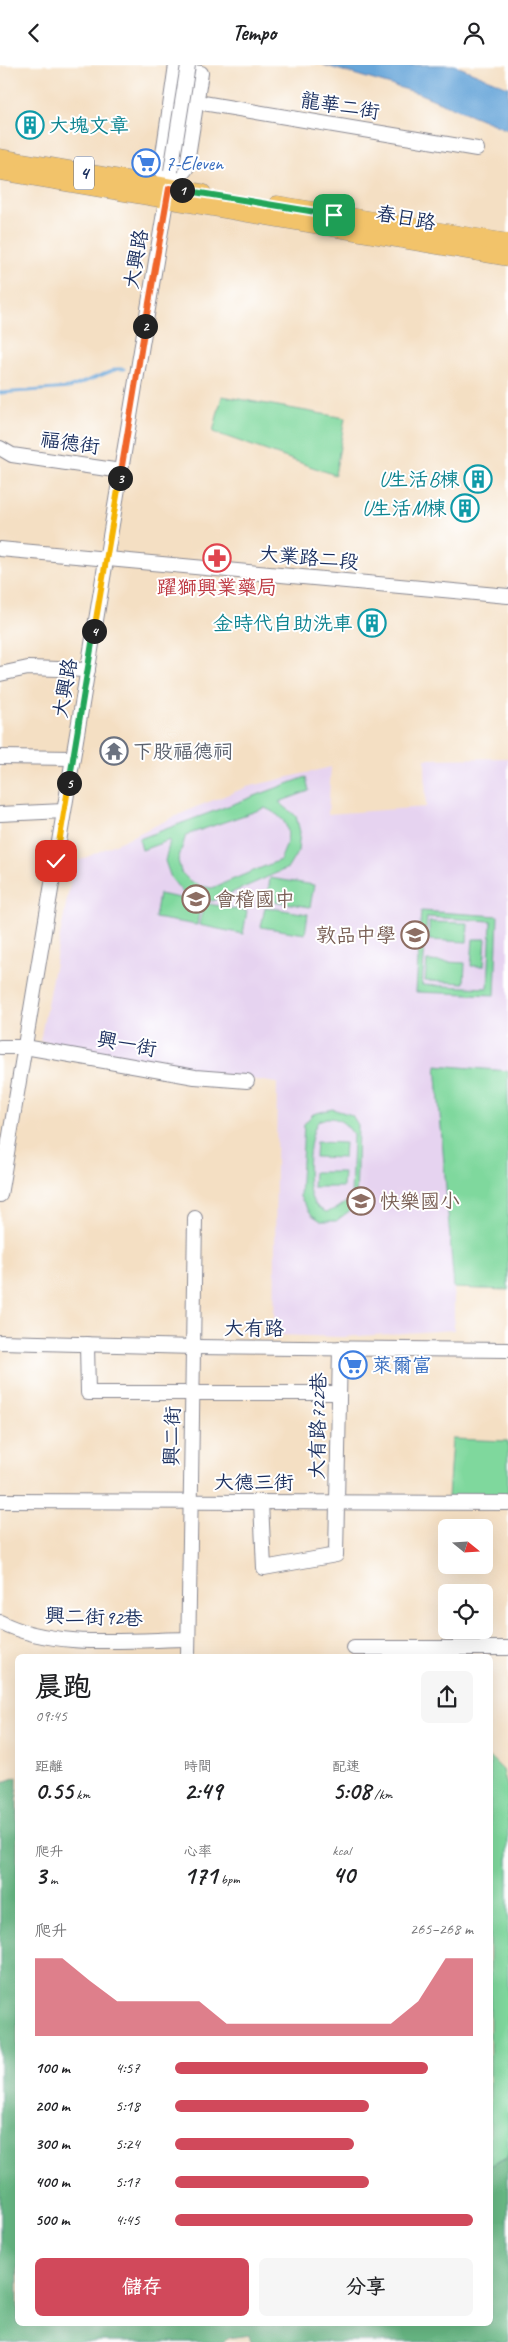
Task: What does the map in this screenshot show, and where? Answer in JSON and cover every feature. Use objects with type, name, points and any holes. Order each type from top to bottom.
[{"type":"main road","name":"春日路","points":[[0,158],[508,243]]},
{"type":"main road","name":"春日路","points":[[0,171],[169,186],[508,257]]},
{"type":"street","points":[[169,186],[186,169],[201,73],[180,67]]},
{"type":"street","name":"大興路","points":[[0,1195],[169,186],[180,67]]},
{"type":"street","name":"龍華二街","points":[[197,102],[477,149]]},
{"type":"street","name":"福德街","points":[[6,451],[121,471]]},
{"type":"street","name":"大業路二段","points":[[0,549],[508,596]]},
{"type":"street","points":[[0,673],[28,668],[88,670]]},
{"type":"street","points":[[0,757],[73,757]]},
{"type":"street","points":[[0,814],[64,811]]},
{"type":"street","name":"興一街","points":[[0,1047],[25,1047],[195,1077],[248,1081]]},
{"type":"street","name":"興二街","points":[[188,1654],[195,1347],[195,1218]]},
{"type":"street","name":"大有路","points":[[0,1342],[195,1347],[508,1350]]},
{"type":"street","points":[[86,1344],[88,1393],[338,1393]]},
{"type":"street","name":"大有路722巷","points":[[261,1502],[264,1568],[336,1555],[340,1348]]},
{"type":"street","name":"大德三街","points":[[0,1501],[508,1503]]},
{"type":"street","name":"興二街92巷","points":[[0,1622],[18,1632],[55,1639],[188,1639]]},
{"type":"street","points":[[354,1648],[508,1648]]},
{"type":"shaded area","points":[[508,758],[508,1071],[436,1066],[454,1288],[454,1330],[342,1337],[274,1335],[277,1083],[157,1065],[40,1041],[74,863],[196,807],[247,787],[331,767],[328,814],[426,807],[425,759]]},
{"type":"green space","points":[[222,396],[345,418],[335,475],[213,432]]},
{"type":"green space","points":[[306,777],[309,791],[279,802],[296,816],[300,832],[298,851],[288,868],[213,901],[183,893],[171,878],[165,861],[170,840],[142,850],[139,839]],"holes":[[[265,808],[285,823],[288,836],[280,860],[212,888],[200,886],[190,881],[181,872],[178,860],[186,835]]]},
{"type":"green space","points":[[270,878],[314,885],[310,907],[267,900]]},
{"type":"green space","points":[[159,894],[201,902],[197,925],[155,918]]},
{"type":"green space","points":[[204,903],[247,911],[243,934],[199,925]]},
{"type":"green space","points":[[265,907],[308,914],[305,934],[261,927]]},
{"type":"green space","points":[[421,911],[498,916],[495,995],[416,992]],"holes":[[[427,917],[491,921],[488,988],[422,985]]]},
{"type":"green space","points":[[429,922],[468,923],[467,942],[429,940]]},
{"type":"green space","points":[[473,939],[486,939],[484,966],[471,966]]},
{"type":"green space","points":[[427,961],[465,963],[464,983],[425,981]]},
{"type":"green space","points":[[436,1065],[508,1071],[508,1290],[454,1288]]},
{"type":"green space","points":[[332,1109],[352,1115],[358,1125],[356,1206],[336,1221],[321,1221],[312,1215],[300,1197],[304,1124],[313,1114]],"holes":[[[326,1118],[342,1122],[353,1134],[351,1199],[336,1209],[326,1212],[318,1207],[312,1199],[308,1171],[312,1135],[319,1121]]]},
{"type":"green space","points":[[316,1142],[345,1143],[344,1158],[315,1157]]},
{"type":"green space","points":[[314,1172],[344,1172],[343,1187],[313,1187]]},
{"type":"green space","points":[[452,1439],[508,1441],[508,1498],[448,1498]]},
{"type":"green space","points":[[493,1760],[503,1770],[508,1790],[508,2153],[506,2158],[493,2164]]},
{"type":"green space","points":[[15,1778],[15,2326],[493,2326],[493,2164],[506,2158],[508,2153],[508,2342],[251,2342],[249,2335],[228,2338],[224,2342],[0,2342],[0,1783]]},
{"type":"water","points":[[323,65],[454,65],[508,87],[508,130],[418,93]]},
{"type":"waterway","points":[[0,393],[69,388],[117,369],[124,369]]},
{"type":"place","name":"大塊文章","points":[[30,125]]},
{"type":"place","name":"7-Eleven","points":[[146,163]]},
{"type":"place","name":"U生活B棟","points":[[478,479]]},
{"type":"place","name":"U生活M棟","points":[[465,508]]},
{"type":"place","name":"躍獅興業藥局","points":[[217,558]]},
{"type":"place","name":"金時代自助洗車","points":[[372,623]]},
{"type":"place","name":"下股福德祠","points":[[114,751]]},
{"type":"place","name":"會稽國中","points":[[196,899]]},
{"type":"place","name":"敦品中學","points":[[415,935]]},
{"type":"place","name":"快樂國小","points":[[361,1201]]},
{"type":"place","name":"萊爾富","points":[[353,1365]]},
{"type":"route","points":[[56,861],[169,188],[334,215]]}]
